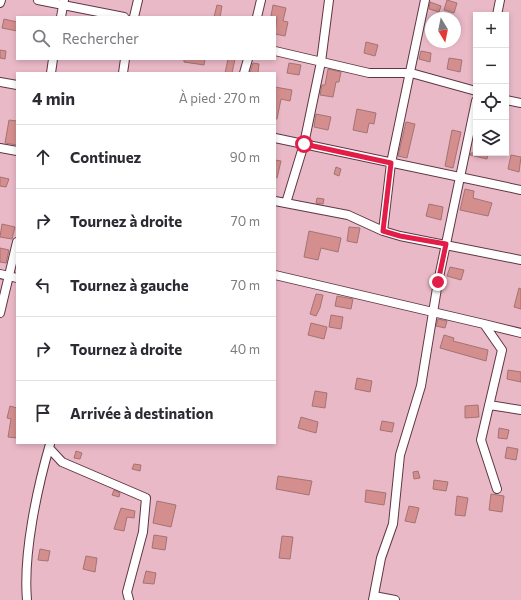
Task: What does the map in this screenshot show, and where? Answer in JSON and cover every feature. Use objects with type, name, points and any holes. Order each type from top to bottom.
[{"type":"street","points":[[38,0],[64,2],[120,16]]},
{"type":"street","points":[[134,16],[138,0]]},
{"type":"street","points":[[257,16],[261,0]]},
{"type":"street","points":[[286,203],[304,144],[321,62],[329,0]]},
{"type":"street","points":[[383,231],[391,163],[411,73],[425,0]]},
{"type":"street","points":[[498,12],[500,0]]},
{"type":"street","points":[[61,16],[64,2]]},
{"type":"street","points":[[276,51],[369,73],[411,73],[473,90]]},
{"type":"street","points":[[51,72],[53,60]]},
{"type":"street","points":[[123,72],[125,60]]},
{"type":"street","points":[[244,72],[248,60]]},
{"type":"street","points":[[0,82],[16,85]]},
{"type":"street","points":[[509,101],[521,103]]},
{"type":"street","points":[[394,600],[373,598],[381,558],[393,524],[400,455],[421,386],[446,244],[473,115]]},
{"type":"street","points":[[276,138],[521,190]]},
{"type":"street","points":[[0,148],[16,151]]},
{"type":"street","points":[[276,200],[348,215],[383,231],[400,236],[521,260]]},
{"type":"street","points":[[0,313],[4,275],[16,245]]},
{"type":"street","points":[[4,275],[16,278]]},
{"type":"street","points":[[276,275],[521,333]]},
{"type":"street","points":[[484,324],[502,350],[481,440],[497,489]]},
{"type":"street","points":[[489,405],[521,410]]},
{"type":"street","points":[[27,600],[25,576],[38,496],[50,446]]},
{"type":"street","points":[[50,446],[62,462],[146,498],[144,532],[127,592],[129,600]]},
{"type":"building","points":[[447,0],[457,3],[454,12],[444,10]]},
{"type":"building","points":[[430,2],[441,6],[439,12],[429,9]]},
{"type":"building","points":[[217,5],[222,6],[220,16],[214,16]]},
{"type":"building","points":[[273,5],[286,8],[283,21],[288,22],[285,36],[276,34],[277,17],[271,16]]},
{"type":"building","points":[[4,19],[16,22],[16,31],[2,28]]},
{"type":"building","points":[[366,42],[378,45],[375,56],[364,53]]},
{"type":"building","points":[[0,50],[6,51],[5,59],[0,58]]},
{"type":"building","points":[[421,51],[431,53],[430,62],[419,59]]},
{"type":"building","points":[[449,58],[462,60],[460,72],[447,69]]},
{"type":"building","points":[[184,60],[205,60],[204,65],[184,62]]},
{"type":"building","points":[[228,60],[235,60],[232,72],[225,72]]},
{"type":"building","points":[[253,63],[259,64],[258,72],[250,72]]},
{"type":"building","points":[[289,63],[301,65],[299,75],[287,73]]},
{"type":"building","points":[[328,69],[341,72],[339,82],[336,82],[333,97],[320,95],[322,85],[325,85]]},
{"type":"building","points":[[276,87],[292,90],[290,101],[281,99],[277,119]]},
{"type":"building","points":[[357,109],[376,113],[374,124],[369,123],[367,133],[353,130]]},
{"type":"building","points":[[316,114],[331,117],[328,130],[314,127]]},
{"type":"building","points":[[9,120],[16,121],[16,145],[5,143]]},
{"type":"building","points":[[406,122],[415,124],[407,158],[398,156]]},
{"type":"building","points":[[452,130],[461,132],[453,168],[445,166]]},
{"type":"building","points":[[511,155],[521,157],[519,172],[508,169]]},
{"type":"building","points":[[474,156],[488,156],[487,159]]},
{"type":"building","points":[[276,160],[281,161],[276,178]]},
{"type":"building","points":[[336,167],[341,169],[339,176],[334,174]]},
{"type":"building","points":[[0,177],[9,179],[6,187],[0,186]]},
{"type":"building","points":[[465,189],[474,191],[473,198],[492,203],[488,216],[460,210]]},
{"type":"building","points":[[317,198],[324,199],[323,204],[316,203]]},
{"type":"building","points":[[429,204],[443,207],[441,220],[426,216]]},
{"type":"building","points":[[2,224],[15,227],[12,239],[0,237]]},
{"type":"building","points":[[349,227],[360,228],[357,243],[347,241]]},
{"type":"building","points":[[309,231],[341,238],[338,252],[321,248],[318,260],[304,257]]},
{"type":"building","points":[[0,248],[9,250],[6,263],[0,262]]},
{"type":"building","points":[[450,267],[464,270],[461,280],[447,276]]},
{"type":"building","points":[[519,288],[521,289],[521,309],[514,307]]},
{"type":"building","points":[[316,294],[323,295],[320,308],[316,316],[310,314]]},
{"type":"building","points":[[337,296],[353,299],[351,309],[335,306]]},
{"type":"building","points":[[331,315],[343,317],[341,329],[329,327]]},
{"type":"building","points":[[438,319],[447,321],[445,328],[436,326]]},
{"type":"building","points":[[311,323],[327,327],[324,339],[308,335]]},
{"type":"building","points":[[444,335],[454,338],[453,341],[488,350],[486,361],[440,348]]},
{"type":"building","points":[[508,370],[521,372],[521,382],[507,379]]},
{"type":"building","points":[[357,378],[372,381],[370,392],[355,389]]},
{"type":"building","points":[[315,391],[327,393],[325,408],[312,406]]},
{"type":"building","points":[[478,405],[479,417],[465,418],[465,406]]},
{"type":"building","points":[[10,406],[16,408],[16,438],[8,437],[11,419],[7,418]]},
{"type":"building","points":[[301,417],[318,422],[316,433],[298,428]]},
{"type":"building","points":[[382,421],[394,423],[392,432],[380,430]]},
{"type":"building","points":[[499,428],[509,430],[507,439],[498,438]]},
{"type":"building","points":[[507,447],[518,449],[516,460],[505,458]]},
{"type":"building","points":[[76,451],[82,453],[80,459],[74,458]]},
{"type":"building","points":[[134,464],[141,465],[140,471],[132,469]]},
{"type":"building","points":[[418,471],[420,478],[414,479],[413,472]]},
{"type":"building","points":[[278,476],[312,481],[309,495],[276,489]]},
{"type":"building","points":[[434,480],[448,482],[446,491],[433,489]]},
{"type":"building","points":[[114,490],[120,493],[119,497],[112,495]]},
{"type":"building","points":[[366,490],[386,493],[384,505],[365,502]]},
{"type":"building","points":[[491,494],[504,496],[502,512],[489,510]]},
{"type":"building","points":[[457,496],[468,498],[465,516],[455,515]]},
{"type":"building","points":[[157,501],[176,505],[171,527],[153,523]]},
{"type":"building","points":[[409,506],[419,508],[415,523],[405,521]]},
{"type":"building","points":[[121,508],[135,511],[134,518],[127,517],[124,531],[114,529]]},
{"type":"building","points":[[154,535],[167,537],[165,550],[152,548]]},
{"type":"building","points":[[282,536],[293,537],[290,559],[279,558]]},
{"type":"building","points":[[40,549],[50,551],[48,561],[38,560]]},
{"type":"building","points":[[86,556],[97,558],[95,572],[83,569]]},
{"type":"building","points":[[146,571],[156,573],[154,584],[143,583]]},
{"type":"route","points":[[304,144],[391,163],[383,231],[400,236],[446,244],[438,282]]}]
